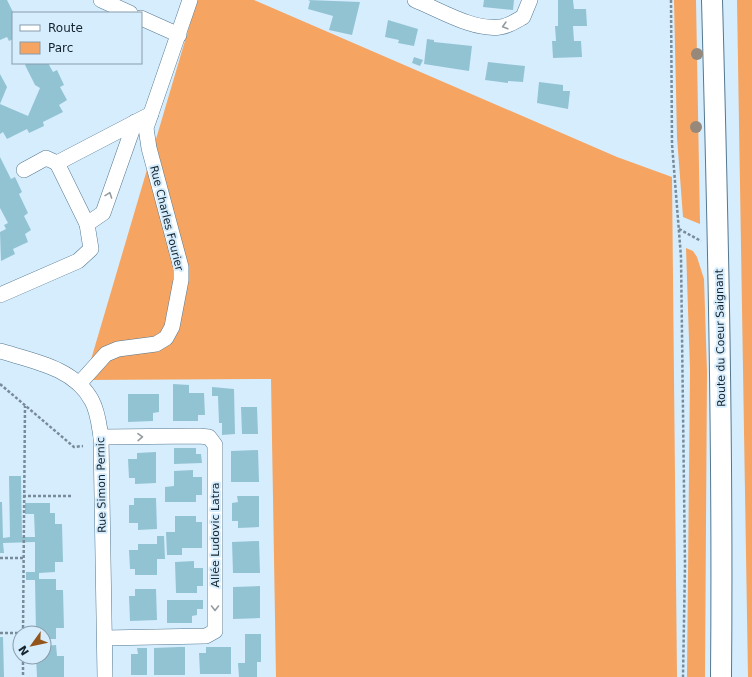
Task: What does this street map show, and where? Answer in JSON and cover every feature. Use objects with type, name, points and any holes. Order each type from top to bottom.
[{"type":"main road","name":"Route du Coeur Saignant","points":[[712,0],[722,514],[721,677]]},
{"type":"street","points":[[101,0],[128,12]]},
{"type":"street","name":"Rue Charles Fourier","points":[[79,384],[106,354],[118,349],[156,344],[166,338],[172,326],[181,280],[181,267],[149,148],[146,128],[190,0]]},
{"type":"street","points":[[415,0],[478,26],[491,28],[502,27],[523,17],[530,0]]},
{"type":"street","points":[[142,18],[179,35]]},
{"type":"street","points":[[57,163],[151,114]]},
{"type":"street","points":[[87,224],[103,213],[135,122]]},
{"type":"street","points":[[0,295],[78,261],[91,249],[87,224],[57,163],[46,158],[24,170]]},
{"type":"street","name":"Rue Simon Pernic","points":[[0,351],[52,366],[79,384],[92,401],[98,418],[101,437],[105,677]]},
{"type":"street","name":"Allée Ludovic Latra","points":[[101,437],[199,436],[209,437],[215,444],[215,631],[206,636],[105,638]]},
{"type":"path","points":[[671,0],[672,144],[681,257],[685,565],[683,677]]},
{"type":"path","points":[[0,384],[74,447],[83,446]]},
{"type":"path","points":[[23,625],[25,406]]},
{"type":"path","points":[[23,496],[72,496]]},
{"type":"path","points":[[0,558],[23,558]]},
{"type":"path","points":[[0,633],[12,633]]},
{"type":"path","points":[[23,665],[23,677]]},
{"type":"green space","points":[[197,0],[254,0],[617,157],[672,177],[677,677],[276,677],[271,379],[85,380]]},
{"type":"green space","points":[[674,0],[696,0],[700,224],[683,217],[677,137]]},
{"type":"green space","points":[[737,0],[752,0],[752,677],[748,677]]},
{"type":"green space","points":[[686,248],[693,251],[697,257],[704,279],[707,372],[705,677],[687,677],[690,370]]},
{"type":"building","points":[[0,0],[7,0],[13,12],[12,40],[9,41],[7,37],[0,40]]},
{"type":"building","points":[[308,0],[360,2],[352,35],[329,30],[333,16],[308,9],[310,1]]},
{"type":"building","points":[[484,0],[514,0],[513,10],[483,7]]},
{"type":"building","points":[[558,0],[573,0],[574,9],[586,9],[587,26],[573,26],[574,41],[581,41],[582,57],[553,58],[552,41],[556,41],[555,26],[558,26]]},
{"type":"building","points":[[388,20],[418,29],[414,46],[398,43],[399,40],[385,37]]},
{"type":"building","points":[[427,39],[434,40],[434,42],[472,46],[469,71],[424,64]]},
{"type":"building","points":[[414,57],[423,60],[420,66],[412,63]]},
{"type":"building","points":[[488,62],[525,66],[523,82],[508,81],[508,83],[485,80]]},
{"type":"building","points":[[49,64],[53,72],[57,70],[64,85],[60,87],[67,100],[59,105],[63,112],[43,122],[44,126],[29,133],[27,129],[7,139],[3,132],[0,134],[0,104],[28,116],[40,88],[35,85],[25,65]]},
{"type":"building","points":[[0,74],[7,87],[0,104]]},
{"type":"building","points":[[539,82],[563,85],[563,91],[570,91],[568,109],[537,103]]},
{"type":"building","points":[[0,157],[11,179],[15,177],[22,192],[19,194],[28,213],[24,216],[31,230],[25,234],[28,242],[13,249],[15,254],[1,261],[0,232],[6,229],[4,225],[8,223],[0,208]]},
{"type":"building","points":[[173,384],[189,385],[189,393],[204,393],[205,415],[198,415],[198,421],[173,421]]},
{"type":"building","points":[[212,387],[234,389],[235,434],[222,435],[222,423],[219,423],[218,396],[212,396]]},
{"type":"building","points":[[128,394],[159,394],[159,412],[153,413],[153,421],[128,422]]},
{"type":"building","points":[[241,407],[257,407],[258,434],[242,434]]},
{"type":"building","points":[[174,448],[196,448],[196,454],[201,454],[202,463],[174,464]]},
{"type":"building","points":[[258,450],[259,482],[231,482],[231,451]]},
{"type":"building","points":[[156,452],[156,483],[135,484],[135,478],[129,478],[128,459],[137,459],[137,453]]},
{"type":"building","points":[[193,470],[193,477],[202,477],[202,495],[196,495],[196,502],[165,502],[165,487],[174,486],[174,471]]},
{"type":"building","points":[[9,476],[21,476],[22,537],[35,537],[34,514],[25,514],[25,503],[50,503],[50,513],[55,513],[55,524],[62,524],[63,562],[55,562],[55,572],[39,573],[39,579],[56,579],[56,590],[63,590],[64,628],[56,628],[56,639],[52,639],[52,625],[36,625],[35,580],[26,580],[26,572],[35,572],[35,542],[3,543],[4,553],[0,553],[0,502],[2,502],[3,538],[10,537]]},
{"type":"building","points":[[237,496],[259,496],[259,527],[238,528],[238,521],[232,521],[232,503],[238,502]]},
{"type":"building","points":[[134,498],[156,498],[157,529],[138,530],[138,523],[129,523],[129,505],[134,505]]},
{"type":"building","points":[[175,516],[196,516],[196,522],[202,522],[202,548],[182,548],[182,555],[167,555],[166,532],[175,532]]},
{"type":"building","points":[[157,536],[164,536],[165,559],[157,559],[157,575],[135,575],[135,569],[130,569],[129,550],[138,550],[138,544],[157,544]]},
{"type":"building","points":[[259,541],[260,573],[233,573],[232,542]]},
{"type":"building","points":[[194,561],[194,568],[203,568],[203,586],[197,586],[197,593],[176,593],[175,562]]},
{"type":"building","points":[[260,586],[260,618],[233,619],[233,587]]},
{"type":"building","points":[[135,589],[156,589],[157,620],[130,621],[129,596],[135,596]]},
{"type":"building","points":[[167,600],[203,600],[203,609],[197,609],[197,615],[192,616],[192,623],[167,623]]},
{"type":"building","points":[[245,634],[261,634],[261,662],[257,662],[257,677],[239,677],[238,663],[245,663]]},
{"type":"building","points":[[0,637],[3,637],[4,677],[0,677]]},
{"type":"building","points":[[52,645],[56,645],[57,656],[64,656],[64,677],[37,677],[36,665],[52,665]]},
{"type":"building","points":[[185,647],[185,675],[154,675],[154,648]]},
{"type":"building","points":[[206,647],[231,647],[231,674],[200,674],[199,653],[206,653]]},
{"type":"building","points":[[137,648],[147,648],[147,675],[131,675],[131,654],[138,654]]}]
